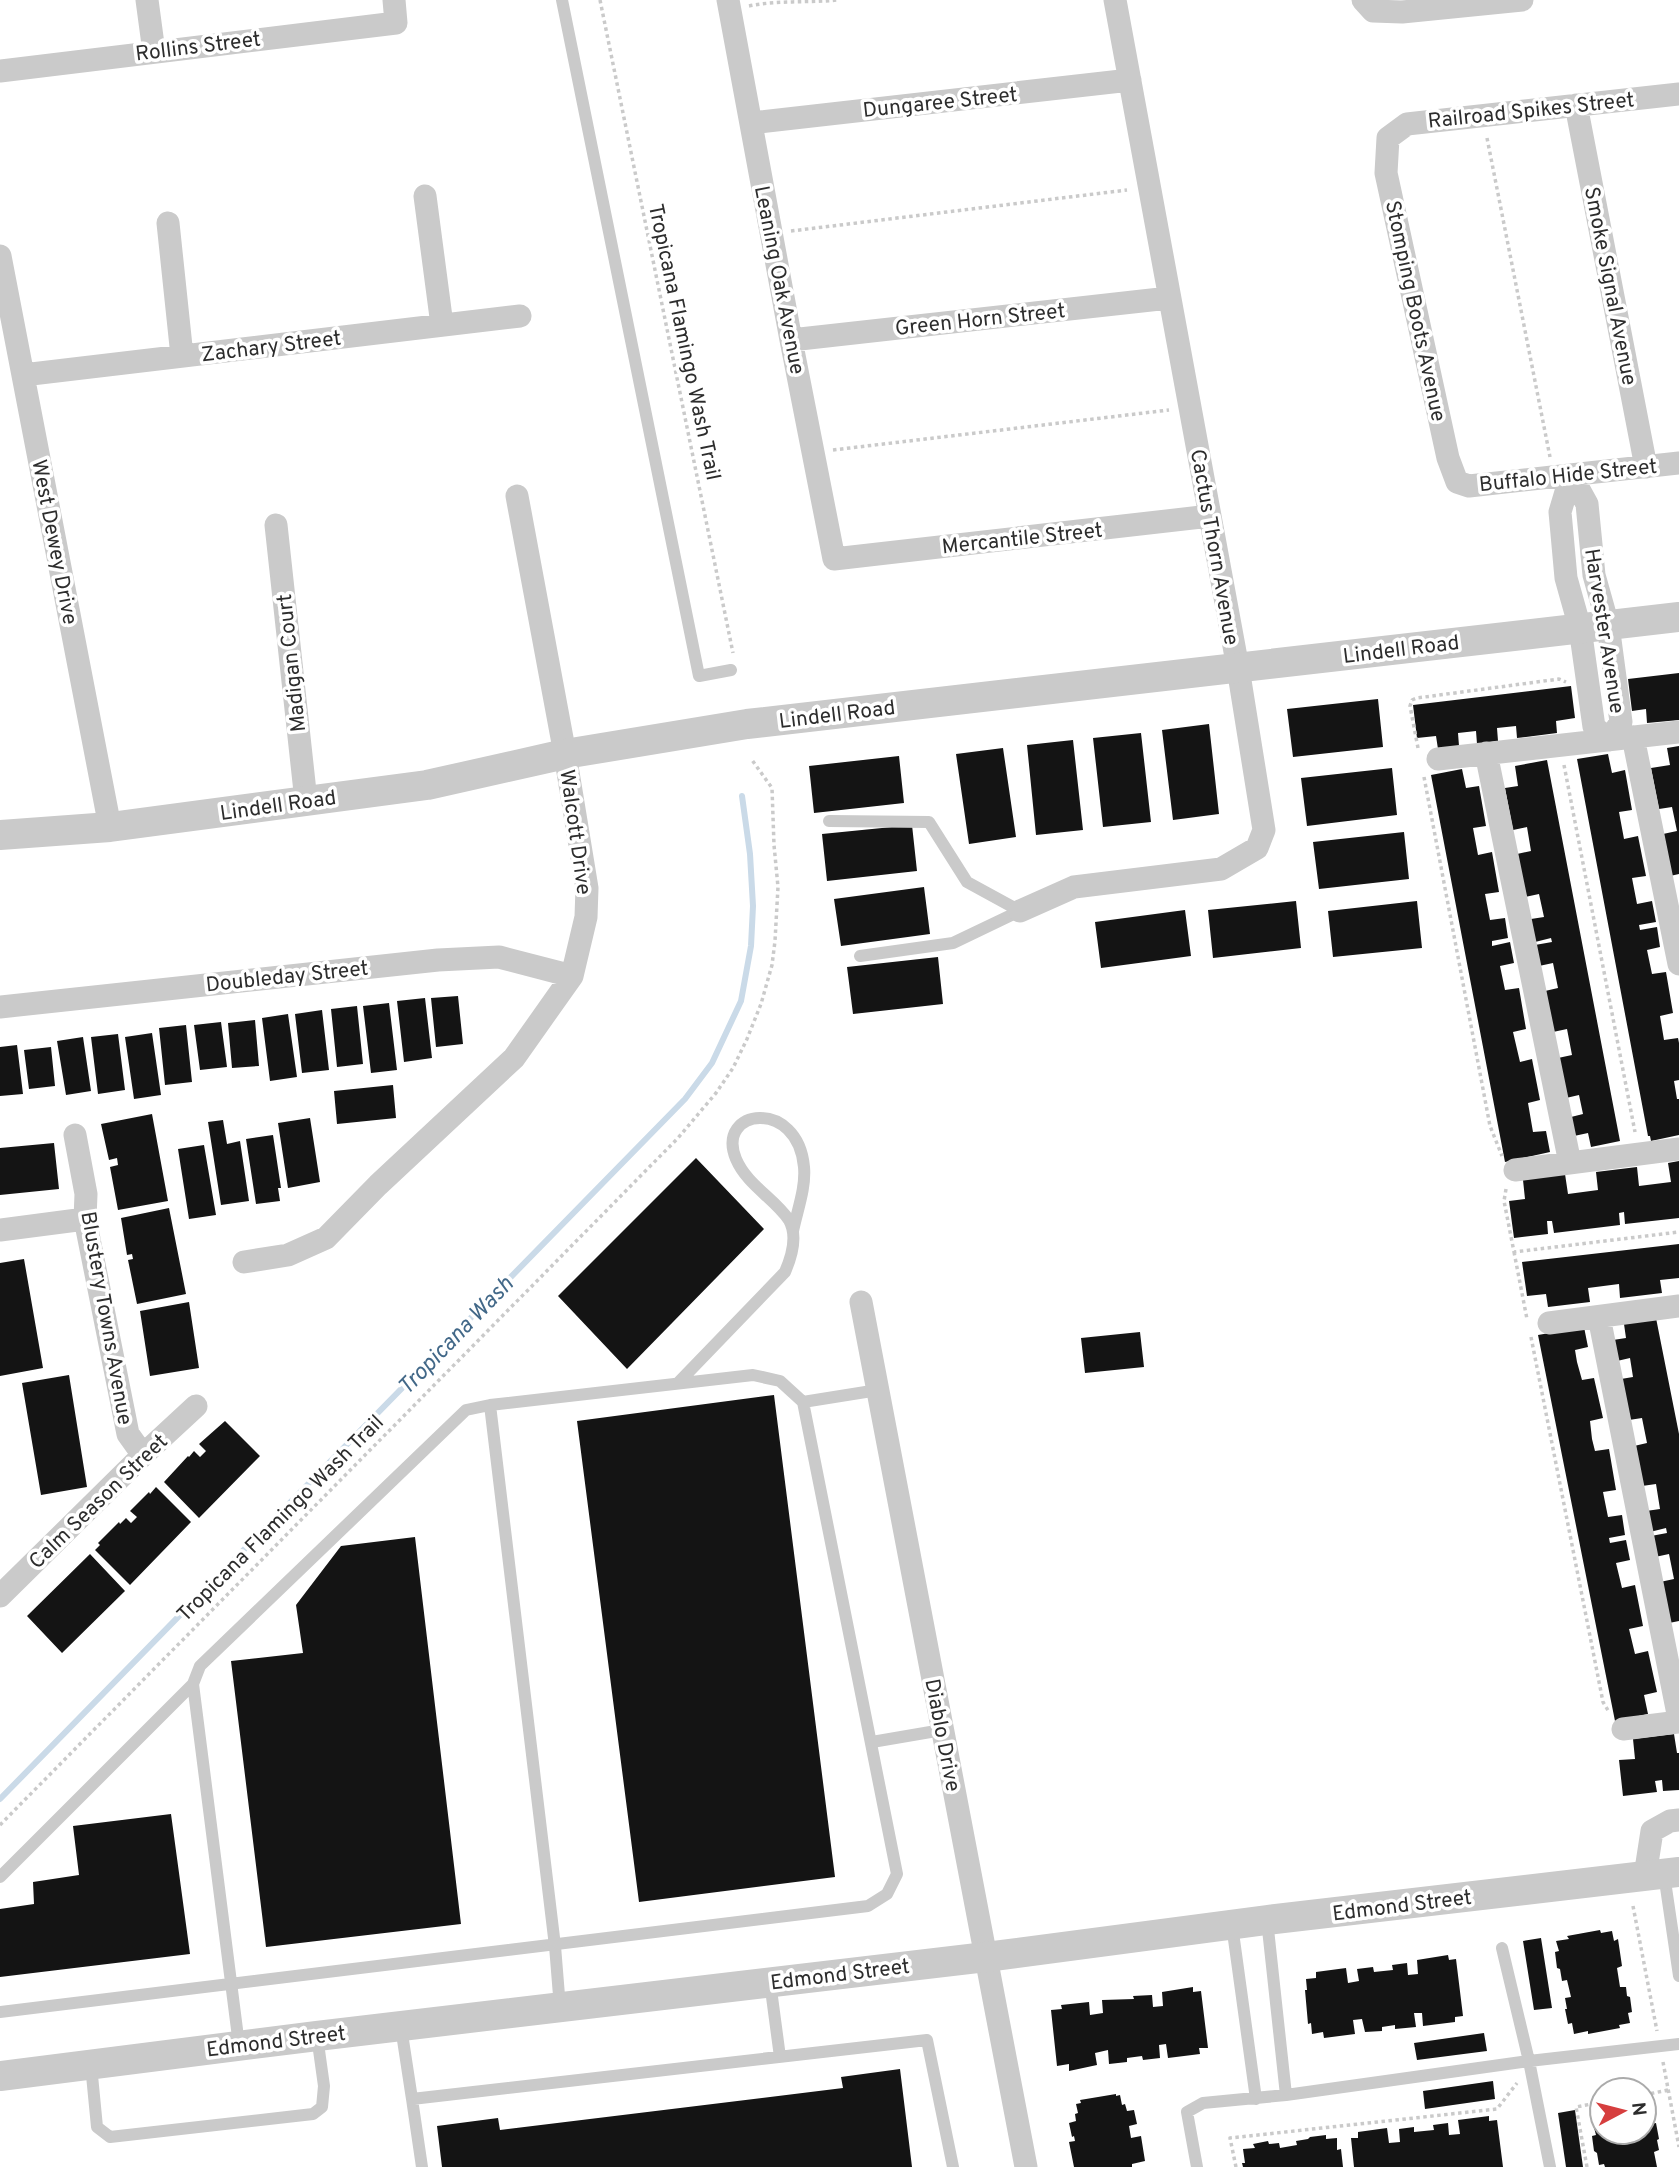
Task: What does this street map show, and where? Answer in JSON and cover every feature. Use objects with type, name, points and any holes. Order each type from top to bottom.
[{"type":"street","points":[[147,0],[153,51]]},
{"type":"street","name":"Cactus Thorn Avenue","points":[[1020,911],[1074,887],[1221,869],[1257,848],[1264,830],[1238,668],[1115,0]]},
{"type":"street","points":[[1368,5],[1402,12],[1522,0]]},
{"type":"street","name":"Leaning Oak Avenue","points":[[729,5],[834,559]]},
{"type":"street","name":"Rollins Street","points":[[0,71],[153,51],[395,11]]},
{"type":"street","name":"Dungaree Street","points":[[751,123],[1130,80]]},
{"type":"street","name":"Railroad Spikes Street","points":[[1388,138],[1407,124],[1679,94]]},
{"type":"street","name":"Smoke Signal Avenue","points":[[1576,105],[1646,467]]},
{"type":"street","name":"Stomping Boots Avenue","points":[[1388,138],[1386,173],[1448,458],[1457,482]]},
{"type":"street","points":[[425,196],[442,326]]},
{"type":"street","points":[[168,223],[182,356]]},
{"type":"street","name":"West Dewey Drive","points":[[0,256],[110,827]]},
{"type":"street","name":"Green Horn Street","points":[[791,340],[1170,298]]},
{"type":"street","name":"Zachary Street","points":[[23,375],[520,317]]},
{"type":"street","name":"Buffalo Hide Street","points":[[1457,482],[1469,486],[1679,463]]},
{"type":"street","name":"Harvester Avenue","points":[[1562,476],[1560,512],[1566,578],[1594,627],[1594,727],[1609,740]]},
{"type":"street","name":"Walcott Drive","points":[[244,1262],[288,1255],[326,1238],[378,1185],[514,1058],[572,976],[586,918],[587,888],[517,496]]},
{"type":"street","name":"Mercantile Street","points":[[834,559],[1210,516]]},
{"type":"street","name":"Madigan Court","points":[[275,526],[306,801]]},
{"type":"street","name":"Lindell Road","points":[[0,835],[110,827],[427,785],[565,754],[758,723],[1679,617]]},
{"type":"street","points":[[1434,759],[1679,732]]},
{"type":"street","points":[[1633,737],[1679,964]]},
{"type":"street","points":[[1486,753],[1570,1163]]},
{"type":"street","name":"Doubleday Street","points":[[0,1007],[438,960],[499,957],[572,976]]},
{"type":"street","name":"Blustery Towns Avenue","points":[[75,1135],[86,1194],[85,1219],[128,1434],[143,1455]]},
{"type":"street","points":[[1510,1171],[1679,1149]]},
{"type":"street","points":[[0,1230],[85,1219]]},
{"type":"street","name":"Diablo Drive","points":[[861,1302],[1027,2167]]},
{"type":"street","points":[[1536,1326],[1679,1306]]},
{"type":"street","points":[[1599,1317],[1679,1720],[1623,1729]]},
{"type":"street","name":"Calm Season Street","points":[[5,1581],[197,1406]]},
{"type":"street","points":[[1663,1874],[1653,1831],[1670,1821],[1679,1820]]},
{"type":"street","name":"Edmond Street","points":[[0,2076],[239,2045],[986,1957],[1266,1920],[1663,1874]]},
{"type":"lane","points":[[562,0],[699,676],[731,670]]},
{"type":"lane","points":[[828,821],[929,822],[967,882],[1020,911]]},
{"type":"lane","points":[[860,956],[953,943],[1020,911]]},
{"type":"lane","points":[[678,1383],[785,1272],[789,1262],[804,1179],[802,1158],[796,1141],[786,1126],[772,1118],[745,1121],[733,1138],[735,1158],[757,1188],[785,1213],[793,1231]]},
{"type":"lane","points":[[0,1877],[193,1684],[200,1666],[466,1410],[753,1375],[780,1381],[803,1402],[897,1874],[887,1894],[868,1906],[0,2012]]},
{"type":"lane","points":[[803,1402],[878,1390]]},
{"type":"lane","points":[[490,1405],[561,2008]]},
{"type":"lane","points":[[193,1684],[239,2045]]},
{"type":"lane","points":[[872,1742],[942,1730]]},
{"type":"lane","points":[[1663,1874],[1679,1976]]},
{"type":"lane","points":[[1266,1920],[1286,2095]]},
{"type":"lane","points":[[1232,1925],[1256,2099]]},
{"type":"lane","points":[[1502,1948],[1529,2061],[1550,2167]]},
{"type":"lane","points":[[770,1982],[780,2057]]},
{"type":"lane","points":[[401,2026],[422,2167]]},
{"type":"lane","points":[[91,2064],[97,2127],[110,2137],[313,2114],[322,2107],[324,2086],[317,2036]]},
{"type":"lane","points":[[412,2099],[927,2040],[953,2167]]},
{"type":"lane","points":[[1197,2167],[1187,2112],[1203,2103],[1256,2099],[1529,2061],[1679,2044]]},
{"type":"path","name":"Tropicana Flamingo Wash Trail","points":[[600,0],[733,656]]},
{"type":"path","points":[[729,5],[837,0]]},
{"type":"path","points":[[1483,115],[1562,476]]},
{"type":"path","points":[[771,234],[1149,187]]},
{"type":"path","points":[[813,452],[1190,408]]},
{"type":"path","points":[[1567,683],[1559,679],[1438,694],[1412,700],[1410,706],[1434,759],[1490,1126],[1510,1171],[1504,1200],[1514,1252],[1536,1326],[1602,1702],[1612,1718],[1615,1730],[1623,1729]]},
{"type":"path","points":[[1560,746],[1640,1154]]},
{"type":"path","name":"Tropicana Flamingo Wash Trail","points":[[0,1825],[678,1138],[725,1081],[747,1039],[761,1004],[772,965],[775,941],[778,887],[772,788],[752,760]]},
{"type":"path","points":[[1514,1252],[1679,1232]]},
{"type":"path","points":[[1633,1906],[1679,2147]]},
{"type":"path","points":[[1236,2167],[1230,2138],[1497,2109],[1519,2081],[1532,2079]]},
{"type":"path","points":[[1658,2092],[1668,2090]]},
{"type":"path","points":[[1587,2167],[1576,2107],[1588,2105]]},
{"type":"building","points":[[1679,673],[1679,720],[1647,723],[1646,709],[1632,711],[1628,679]]},
{"type":"building","points":[[1571,686],[1575,718],[1556,721],[1557,733],[1517,738],[1516,726],[1497,728],[1498,741],[1477,744],[1476,731],[1458,733],[1459,746],[1438,749],[1436,736],[1417,738],[1413,705]]},
{"type":"building","points":[[1378,699],[1383,747],[1293,757],[1287,709]]},
{"type":"building","points":[[1209,724],[1219,814],[1173,820],[1162,730]]},
{"type":"building","points":[[1141,733],[1151,822],[1103,827],[1093,738]]},
{"type":"building","points":[[1073,740],[1083,830],[1036,835],[1027,745]]},
{"type":"building","points":[[1679,746],[1679,874],[1670,876],[1663,834],[1677,831],[1672,807],[1659,809],[1651,768],[1670,765],[1667,748]]},
{"type":"building","points":[[1003,748],[1016,837],[969,844],[956,754]]},
{"type":"building","points":[[1608,754],[1612,773],[1625,770],[1632,810],[1619,812],[1624,839],[1638,836],[1646,876],[1632,878],[1637,904],[1652,901],[1656,922],[1639,925],[1640,930],[1657,927],[1660,947],[1647,950],[1652,974],[1666,972],[1673,1013],[1660,1016],[1664,1040],[1678,1038],[1679,1043],[1679,1080],[1674,1081],[1679,1099],[1679,1135],[1651,1141],[1577,759]]},
{"type":"building","points":[[899,756],[904,803],[814,813],[809,766]]},
{"type":"building","points":[[1547,760],[1620,1141],[1591,1147],[1588,1133],[1574,1136],[1571,1117],[1583,1114],[1579,1095],[1566,1098],[1558,1058],[1572,1055],[1567,1029],[1553,1032],[1545,991],[1558,988],[1553,963],[1539,966],[1535,945],[1552,942],[1551,938],[1535,942],[1531,919],[1544,917],[1539,894],[1525,897],[1517,854],[1531,851],[1527,827],[1513,830],[1505,788],[1518,786],[1515,766]]},
{"type":"building","points":[[1392,768],[1397,815],[1307,826],[1301,778]]},
{"type":"building","points":[[1462,769],[1466,788],[1479,786],[1486,826],[1473,828],[1478,855],[1492,852],[1499,892],[1485,894],[1490,920],[1505,918],[1508,938],[1492,941],[1492,946],[1510,942],[1514,963],[1500,966],[1505,990],[1519,988],[1526,1029],[1513,1032],[1520,1062],[1532,1059],[1540,1100],[1528,1103],[1533,1132],[1546,1131],[1550,1152],[1505,1162],[1431,775]]},
{"type":"building","points":[[912,825],[917,871],[827,881],[822,834]]},
{"type":"building","points":[[1404,832],[1409,879],[1319,889],[1313,842]]},
{"type":"building","points":[[924,887],[930,934],[841,946],[834,899]]},
{"type":"building","points":[[1296,901],[1301,948],[1213,958],[1208,910]]},
{"type":"building","points":[[1417,901],[1422,948],[1333,957],[1328,911]]},
{"type":"building","points":[[1185,910],[1191,956],[1101,968],[1095,922]]},
{"type":"building","points":[[938,957],[943,1004],[853,1014],[847,967]]},
{"type":"building","points":[[458,996],[463,1044],[436,1047],[431,998]]},
{"type":"building","points":[[425,998],[432,1058],[404,1062],[397,1001]]},
{"type":"building","points":[[389,1003],[397,1070],[371,1073],[363,1006]]},
{"type":"building","points":[[357,1006],[363,1064],[337,1067],[331,1009]]},
{"type":"building","points":[[322,1010],[329,1070],[302,1073],[295,1014]]},
{"type":"building","points":[[288,1014],[297,1077],[270,1081],[262,1018]]},
{"type":"building","points":[[255,1020],[259,1066],[232,1068],[228,1023]]},
{"type":"building","points":[[221,1022],[227,1067],[200,1070],[194,1025]]},
{"type":"building","points":[[186,1025],[192,1082],[165,1085],[159,1028]]},
{"type":"building","points":[[152,1033],[161,1095],[134,1099],[125,1037]]},
{"type":"building","points":[[118,1034],[125,1090],[98,1094],[91,1037]]},
{"type":"building","points":[[83,1037],[91,1091],[66,1095],[57,1041]]},
{"type":"building","points":[[17,1045],[23,1094],[0,1096],[0,1047]]},
{"type":"building","points":[[51,1047],[55,1086],[29,1089],[24,1050]]},
{"type":"building","points":[[393,1085],[396,1118],[337,1124],[334,1091]]},
{"type":"building","points":[[152,1114],[168,1201],[118,1210],[110,1167],[118,1165],[117,1158],[109,1160],[101,1124]]},
{"type":"building","points":[[310,1118],[320,1182],[288,1188],[278,1123]]},
{"type":"building","points":[[223,1120],[227,1144],[240,1141],[249,1201],[221,1205],[208,1122]]},
{"type":"building","points":[[273,1135],[281,1188],[278,1188],[280,1201],[256,1204],[246,1139]]},
{"type":"building","points":[[54,1143],[59,1189],[0,1195],[0,1148]]},
{"type":"building","points":[[204,1145],[216,1215],[189,1219],[178,1149]]},
{"type":"building","points":[[696,1158],[764,1229],[627,1369],[558,1296]]},
{"type":"building","points":[[1679,1161],[1679,1218],[1625,1224],[1624,1212],[1619,1213],[1620,1225],[1554,1233],[1552,1221],[1547,1221],[1548,1234],[1514,1238],[1509,1201],[1525,1199],[1523,1180],[1565,1174],[1568,1194],[1598,1190],[1596,1172],[1637,1167],[1639,1186],[1671,1182],[1668,1163]]},
{"type":"building","points":[[169,1208],[186,1294],[137,1304],[128,1260],[133,1259],[132,1254],[127,1255],[121,1218]]},
{"type":"building","points":[[1679,1244],[1679,1278],[1660,1280],[1662,1293],[1620,1298],[1619,1284],[1588,1288],[1590,1302],[1548,1307],[1546,1294],[1527,1296],[1522,1262]]},
{"type":"building","points":[[24,1259],[43,1368],[0,1376],[0,1263]]},
{"type":"building","points":[[189,1302],[199,1368],[150,1376],[140,1311]]},
{"type":"building","points":[[1656,1318],[1679,1434],[1679,1621],[1669,1623],[1660,1582],[1674,1579],[1669,1554],[1655,1557],[1651,1536],[1667,1533],[1666,1528],[1650,1532],[1646,1511],[1660,1509],[1656,1484],[1642,1486],[1634,1446],[1647,1443],[1642,1418],[1629,1420],[1621,1379],[1633,1377],[1630,1358],[1617,1361],[1613,1340],[1626,1338],[1624,1324]]},
{"type":"building","points":[[1584,1327],[1588,1347],[1575,1350],[1577,1362],[1582,1380],[1594,1378],[1603,1418],[1590,1421],[1592,1439],[1595,1451],[1609,1449],[1616,1490],[1603,1492],[1608,1517],[1622,1515],[1625,1535],[1609,1538],[1610,1543],[1626,1540],[1630,1560],[1616,1563],[1622,1588],[1635,1585],[1643,1626],[1629,1629],[1635,1654],[1648,1651],[1657,1692],[1644,1695],[1648,1714],[1615,1721],[1538,1335]]},
{"type":"building","points":[[1140,1332],[1144,1367],[1085,1373],[1081,1338]]},
{"type":"building","points":[[69,1375],[87,1487],[41,1495],[22,1383]]},
{"type":"building","points":[[774,1395],[835,1877],[639,1902],[577,1421]]},
{"type":"building","points":[[225,1421],[260,1456],[199,1518],[164,1482],[194,1451],[200,1457],[206,1451],[199,1444]]},
{"type":"building","points":[[156,1487],[191,1522],[130,1585],[95,1550],[100,1545],[98,1543],[119,1522],[120,1524],[126,1518],[131,1523],[137,1517],[130,1511]]},
{"type":"building","points":[[415,1537],[461,1924],[266,1947],[231,1661],[303,1653],[296,1605],[341,1546]]},
{"type":"building","points":[[90,1554],[125,1591],[62,1653],[27,1616]]},
{"type":"building","points":[[1674,1734],[1679,1753],[1679,1790],[1663,1791],[1662,1780],[1655,1781],[1657,1792],[1623,1796],[1619,1760],[1635,1759],[1633,1739]]},
{"type":"building","points":[[171,1814],[190,1954],[0,1977],[0,1909],[34,1904],[33,1882],[79,1875],[73,1826]]},
{"type":"building","points":[[1600,1930],[1601,1933],[1612,1931],[1614,1941],[1618,1939],[1622,1966],[1617,1968],[1620,1987],[1626,1987],[1627,1996],[1630,1997],[1630,2023],[1619,2025],[1620,2028],[1574,2034],[1572,2023],[1568,2024],[1565,2009],[1565,1998],[1571,1997],[1567,1980],[1562,1981],[1560,1969],[1557,1968],[1555,1952],[1559,1951],[1556,1941],[1569,1939],[1567,1936]]},
{"type":"building","points":[[1541,1938],[1552,2008],[1534,2010],[1523,1941]]},
{"type":"building","points":[[1448,1955],[1449,1960],[1456,1959],[1463,2016],[1455,2017],[1455,2022],[1423,2026],[1422,2013],[1414,2013],[1416,2027],[1395,2029],[1395,2025],[1382,2027],[1382,2031],[1365,2032],[1362,2019],[1353,2020],[1355,2034],[1324,2038],[1323,2032],[1312,2034],[1311,2023],[1308,2024],[1305,1990],[1306,1979],[1316,1978],[1316,1972],[1346,1968],[1348,1983],[1359,1981],[1357,1969],[1373,1967],[1374,1972],[1393,1970],[1392,1965],[1407,1963],[1408,1975],[1418,1974],[1417,1960]]},
{"type":"building","points":[[1193,1987],[1193,1992],[1201,1991],[1208,2048],[1199,2048],[1200,2054],[1168,2058],[1166,2044],[1159,2045],[1160,2058],[1143,2060],[1142,2056],[1127,2058],[1127,2062],[1109,2064],[1108,2050],[1095,2053],[1097,2065],[1069,2071],[1069,2064],[1057,2066],[1051,2010],[1062,2009],[1061,2005],[1089,2002],[1090,2015],[1103,2013],[1102,2000],[1134,1999],[1133,1996],[1152,1995],[1153,2007],[1163,2006],[1162,1992]]},
{"type":"building","points":[[1484,2033],[1487,2051],[1417,2060],[1414,2043]]},
{"type":"building","points":[[900,2069],[912,2167],[442,2167],[437,2126],[498,2118],[500,2130],[843,2088],[841,2077]]},
{"type":"building","points":[[1493,2081],[1495,2099],[1425,2109],[1423,2091]]},
{"type":"building","points":[[1120,2095],[1122,2105],[1125,2104],[1127,2111],[1134,2110],[1137,2124],[1129,2126],[1131,2138],[1141,2136],[1145,2161],[1132,2164],[1132,2167],[1074,2167],[1069,2142],[1075,2141],[1069,2123],[1076,2121],[1076,2104],[1081,2103],[1080,2100]]},
{"type":"building","points":[[1575,2110],[1583,2167],[1566,2167],[1558,2113]]},
{"type":"building","points":[[1489,2116],[1489,2121],[1497,2120],[1503,2167],[1354,2167],[1351,2138],[1358,2138],[1358,2132],[1387,2128],[1389,2143],[1400,2142],[1399,2129],[1414,2127],[1414,2132],[1434,2130],[1433,2125],[1448,2123],[1449,2135],[1460,2134],[1458,2120]]},
{"type":"building","points":[[1326,2135],[1326,2139],[1337,2138],[1337,2150],[1341,2149],[1343,2167],[1243,2167],[1243,2149],[1255,2148],[1253,2144],[1268,2141],[1269,2144],[1279,2143],[1280,2148],[1297,2145],[1296,2141],[1310,2137]]},
{"type":"building","points":[[1658,2145],[1659,2150],[1654,2152],[1657,2167],[1605,2167],[1604,2164],[1599,2165],[1597,2153],[1593,2146]]},
{"type":"waterway","name":"Tropicana Wash","points":[[0,1799],[685,1099],[712,1063],[741,1001],[751,946],[753,906],[750,854],[742,796]]}]
